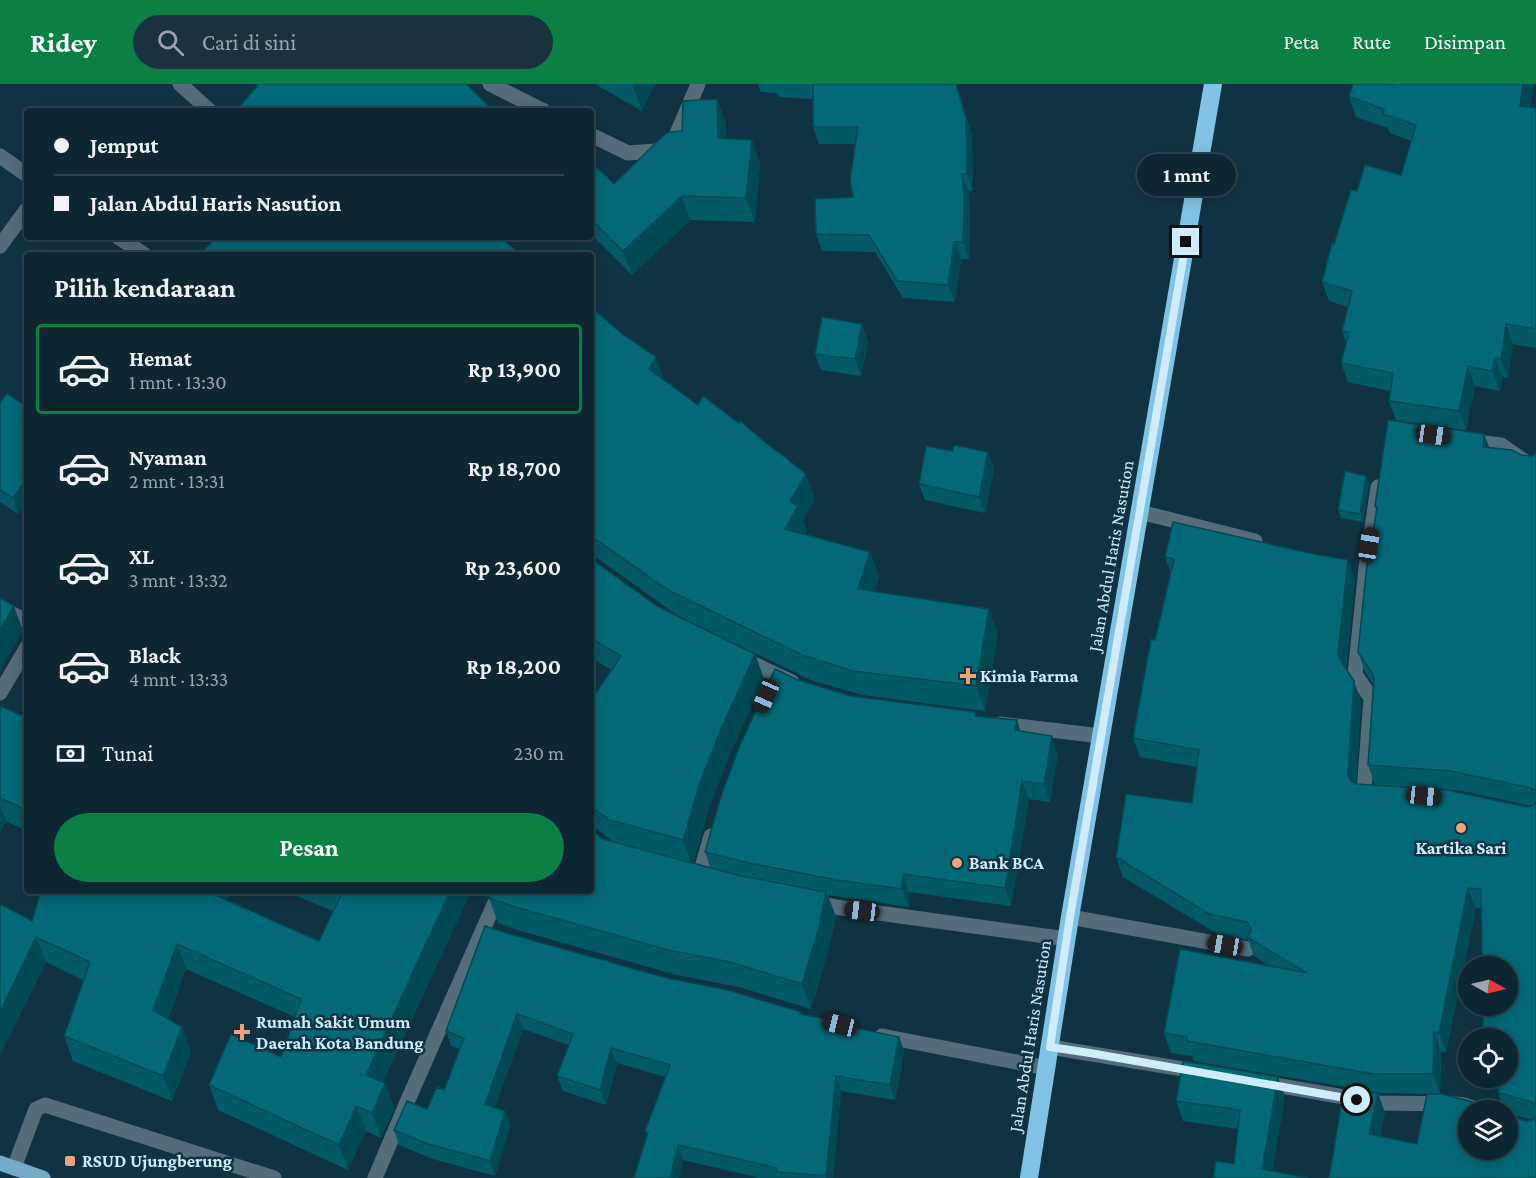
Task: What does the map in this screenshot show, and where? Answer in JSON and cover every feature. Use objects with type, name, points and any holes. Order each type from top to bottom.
[{"type":"highway","name":"Jalan Abdul Haris Nasution","points":[[1029,1178],[1070,917],[1213,84]]},
{"type":"main road","points":[[7,1165],[34,1177]]},
{"type":"street","points":[[180,84],[207,108]]},
{"type":"street","points":[[490,84],[538,108]]},
{"type":"street","points":[[594,136],[628,153],[670,150],[698,84]]},
{"type":"street","points":[[0,156],[24,173]]},
{"type":"street","points":[[0,246],[24,212]]},
{"type":"street","points":[[122,240],[140,252]]},
{"type":"street","points":[[1455,439],[1501,445],[1530,465],[1536,466]]},
{"type":"street","points":[[1380,475],[1360,567],[1355,674],[1371,698],[1364,792],[1365,794],[1389,795]]},
{"type":"street","points":[[1140,512],[1264,543]]},
{"type":"street","points":[[0,607],[24,620]]},
{"type":"street","points":[[0,693],[24,652]]},
{"type":"street","points":[[735,655],[807,689]]},
{"type":"street","points":[[770,689],[777,675]]},
{"type":"street","points":[[983,721],[1101,736]]},
{"type":"street","points":[[699,877],[715,822]]},
{"type":"street","points":[[375,1178],[408,1100],[489,930],[499,894]]},
{"type":"street","points":[[798,900],[1067,939]]},
{"type":"street","points":[[1070,917],[1248,949]]},
{"type":"street","points":[[865,1032],[1047,1068]]},
{"type":"street","points":[[1050,1047],[1218,1075]]},
{"type":"street","points":[[1252,1081],[1379,1103],[1458,1104]]},
{"type":"street","points":[[7,1165],[36,1109],[45,1105],[274,1178]]},
{"type":"building","points":[[259,84],[466,84],[491,108],[242,108],[240,106]]},
{"type":"building","points":[[813,84],[956,84],[966,118],[967,174],[962,174],[963,242],[954,242],[948,285],[897,281],[869,235],[816,234],[815,199],[853,197],[850,180],[858,127],[813,127]]},
{"type":"building","points":[[1353,84],[1523,84],[1520,106],[1536,108],[1536,329],[1506,324],[1501,359],[1495,358],[1492,371],[1468,366],[1459,411],[1389,401],[1393,373],[1341,363],[1349,332],[1342,331],[1352,291],[1322,282],[1332,243],[1334,244],[1351,190],[1357,191],[1365,165],[1401,175],[1416,125],[1383,114],[1384,109],[1349,97]]},
{"type":"building","points":[[717,99],[718,138],[752,140],[746,198],[682,196],[623,251],[594,222],[594,165],[614,184],[663,136],[669,132],[682,131],[683,101]]},
{"type":"building","points":[[214,240],[495,240],[497,242],[503,240],[518,252],[202,252]]},
{"type":"building","points":[[594,310],[621,333],[656,357],[649,369],[698,405],[703,396],[739,423],[740,421],[806,474],[790,501],[798,506],[785,529],[870,552],[858,589],[989,609],[976,686],[853,671],[802,655],[668,590],[594,538]]},
{"type":"building","points":[[822,317],[862,324],[855,359],[815,354]]},
{"type":"building","points":[[7,393],[24,405],[24,482],[13,498],[0,490],[0,403]]},
{"type":"building","points":[[1388,420],[1484,434],[1483,447],[1512,450],[1521,455],[1532,456],[1536,453],[1536,791],[1450,771],[1368,765],[1374,679],[1358,652],[1367,564]]},
{"type":"building","points":[[954,445],[988,452],[979,497],[919,484],[926,446],[953,451]]},
{"type":"building","points":[[1345,471],[1366,476],[1360,514],[1338,510]]},
{"type":"building","points":[[1173,522],[1348,560],[1338,653],[1354,681],[1348,774],[1352,782],[1446,790],[1527,807],[1536,802],[1536,1105],[1498,1094],[1499,1088],[1518,1088],[1518,1028],[1483,1028],[1483,1016],[1518,1016],[1518,956],[1482,956],[1481,889],[1468,888],[1439,1033],[1434,1032],[1433,1074],[1373,1074],[1187,1041],[1187,1037],[1164,1033],[1180,949],[1307,973],[1247,937],[1251,931],[1247,922],[1209,914],[1116,857],[1126,794],[1192,803],[1199,750],[1133,738],[1151,639],[1155,640],[1174,559],[1165,557]]},
{"type":"building","points":[[594,561],[657,606],[755,654],[720,731],[700,783],[683,840],[610,820],[594,809],[594,696],[621,656],[594,640]]},
{"type":"building","points":[[0,598],[14,606],[0,630]]},
{"type":"building","points":[[775,669],[798,680],[851,696],[976,712],[975,716],[1017,720],[1015,730],[1052,736],[1044,784],[1022,781],[1005,888],[903,874],[902,889],[837,880],[705,852],[721,796],[740,745]]},
{"type":"building","points":[[0,706],[24,717],[24,809],[0,798]]},
{"type":"building","points":[[594,832],[603,839],[741,876],[826,892],[819,927],[802,984],[730,962],[668,950],[489,898],[490,894],[594,894]]},
{"type":"building","points":[[40,894],[212,894],[319,941],[342,894],[449,894],[366,1075],[385,1083],[372,1113],[356,1106],[339,1145],[209,1085],[231,1034],[281,1057],[301,999],[177,944],[153,1010],[182,1027],[163,1076],[64,1036],[90,962],[36,937],[0,1012],[0,904],[32,921]]},
{"type":"building","points":[[485,926],[667,978],[728,990],[801,1012],[800,1014],[836,1021],[836,1024],[899,1037],[890,1085],[836,1076],[826,1176],[777,1172],[777,1168],[678,1145],[670,1178],[634,1178],[648,1132],[645,1131],[670,1065],[611,1048],[600,1090],[557,1076],[573,1034],[517,1014],[485,1104],[505,1111],[490,1161],[428,1144],[394,1130],[407,1101],[427,1109],[437,1087],[444,1090],[464,1038],[446,1031]]},
{"type":"building","points":[[1183,1061],[1278,1077],[1262,1169],[1308,1178],[1213,1178],[1216,1161],[1234,1164],[1240,1110],[1176,1101]]},
{"type":"building","points":[[1344,1089],[1378,1093],[1369,1134],[1417,1144],[1427,1094],[1442,1094],[1465,1100],[1458,1100],[1458,1160],[1518,1160],[1518,1118],[1531,1121],[1536,1117],[1536,1178],[1329,1178]]},
{"type":"place","name":"Kimia Farma","points":[[968,676]]},
{"type":"place","name":"Kartika Sari","points":[[1461,828]]},
{"type":"place","name":"Bank BCA","points":[[957,863]]},
{"type":"place","name":"Rumah Sakit Umum Daerah Kota Bandung","points":[[242,1032]]},
{"type":"place","name":"RSUD Ujungberung","points":[[70,1161]]},
{"type":"route","points":[[1186,242],[1070,917],[1050,1047],[1357,1100]]}]
